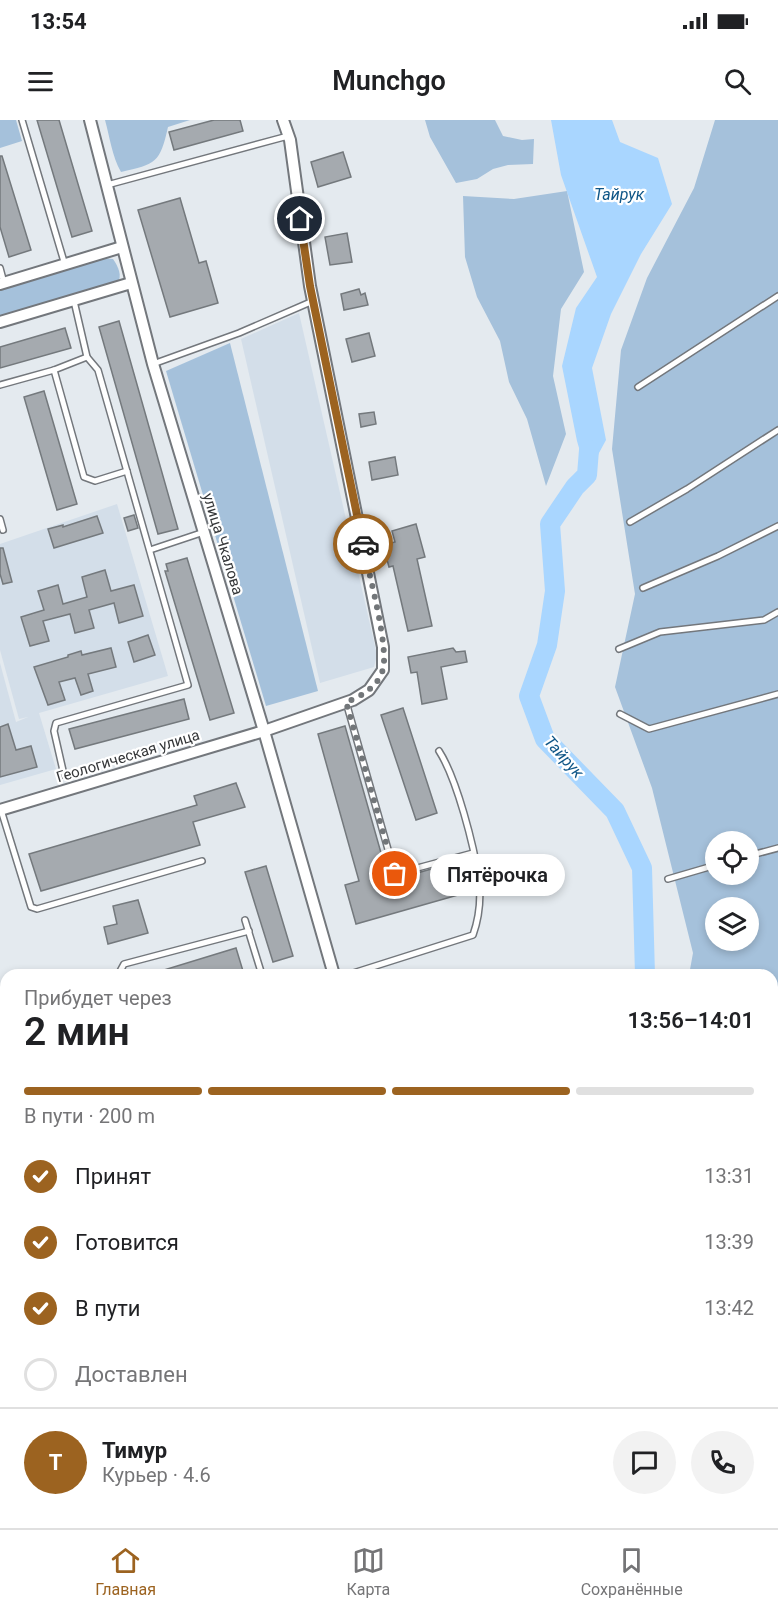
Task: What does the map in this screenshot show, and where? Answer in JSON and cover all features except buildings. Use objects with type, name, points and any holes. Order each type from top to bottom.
[{"type":"street","name":"улица Чкалова","points":[[90,120],[153,364],[264,731],[332,969]]},
{"type":"street","name":"Геологическая улица","points":[[1,810],[264,731],[346,702],[369,690],[383,670],[383,647],[313,301],[288,136],[282,120]]},
{"type":"street","points":[[2,283],[122,247]]},
{"type":"street","points":[[0,322],[131,283]]},
{"type":"lane","points":[[22,120],[65,265]]},
{"type":"lane","points":[[107,185],[288,136]]},
{"type":"lane","points":[[0,268],[2,283]]},
{"type":"lane","points":[[638,387],[778,296]]},
{"type":"lane","points":[[64,775],[54,731],[56,723],[188,685],[98,370],[87,357],[74,301]]},
{"type":"lane","points":[[153,364],[239,333],[313,301]]},
{"type":"lane","points":[[0,385],[54,370],[87,357]]},
{"type":"lane","points":[[54,370],[84,477],[95,481],[127,471]]},
{"type":"lane","points":[[630,522],[687,489],[778,430]]},
{"type":"lane","points":[[0,519],[3,530]]},
{"type":"lane","points":[[643,588],[718,556],[778,526]]},
{"type":"lane","points":[[150,550],[204,531]]},
{"type":"lane","points":[[619,649],[660,632],[764,620],[778,612]]},
{"type":"lane","points":[[620,714],[649,729],[778,694]]},
{"type":"lane","points":[[346,702],[395,874],[473,853]]},
{"type":"lane","points":[[366,969],[473,935],[478,922],[479,881],[473,853],[447,763],[439,751]]},
{"type":"lane","points":[[1,810],[31,907],[37,909],[202,861]]},
{"type":"lane","points":[[759,853],[778,848]]},
{"type":"lane","points":[[668,879],[705,868]]},
{"type":"lane","points":[[245,920],[260,969]]},
{"type":"lane","points":[[121,969],[124,964],[249,931]]},
{"type":"shaded area","points":[[0,120],[16,120],[22,141],[0,148]]},
{"type":"shaded area","points":[[105,120],[190,120],[168,127],[162,148],[155,160],[142,167],[121,172],[113,153]]},
{"type":"shaded area","points":[[425,120],[495,120],[503,136],[522,140],[534,139],[533,164],[508,165],[493,169],[477,179],[456,183],[430,137]]},
{"type":"shaded area","points":[[715,120],[778,120],[778,969],[690,969],[693,953],[652,788],[615,687],[635,594],[612,449],[621,350],[647,278],[694,188]]},
{"type":"shaded area","points":[[567,191],[584,272],[561,309],[553,376],[566,434],[546,486],[527,419],[509,382],[500,341],[477,297],[465,257],[463,196],[514,199]]},
{"type":"shaded area","points":[[103,258],[113,259],[117,265],[120,274],[117,284],[0,318],[0,288]]},
{"type":"shaded area","points":[[299,313],[377,655],[374,667],[320,683],[241,339]]},
{"type":"shaded area","points":[[230,343],[318,691],[266,706],[166,371]]},
{"type":"shaded area","points":[[117,504],[168,676],[39,713],[56,769],[0,785],[0,663],[16,722],[28,717],[19,719],[0,650],[0,544]]},
{"type":"water","name":"Тайрук","points":[[551,120],[612,120],[620,142],[658,158],[672,204],[641,254],[611,314],[592,368],[606,440],[587,475],[577,441],[562,366],[576,308],[597,277],[561,175]]},
{"type":"waterway","name":"Тайрук","points":[[589,450],[587,475],[575,487],[550,524],[555,591],[547,645],[529,696],[545,739],[615,811],[642,868],[645,969]]},
{"type":"way so far","points":[[363,544],[383,647],[383,670],[369,690],[346,702],[395,874]]},
{"type":"place","name":"Пятёрочка","points":[[395,874]]},
{"type":"route","points":[[300,219],[310,286],[363,544]]}]
